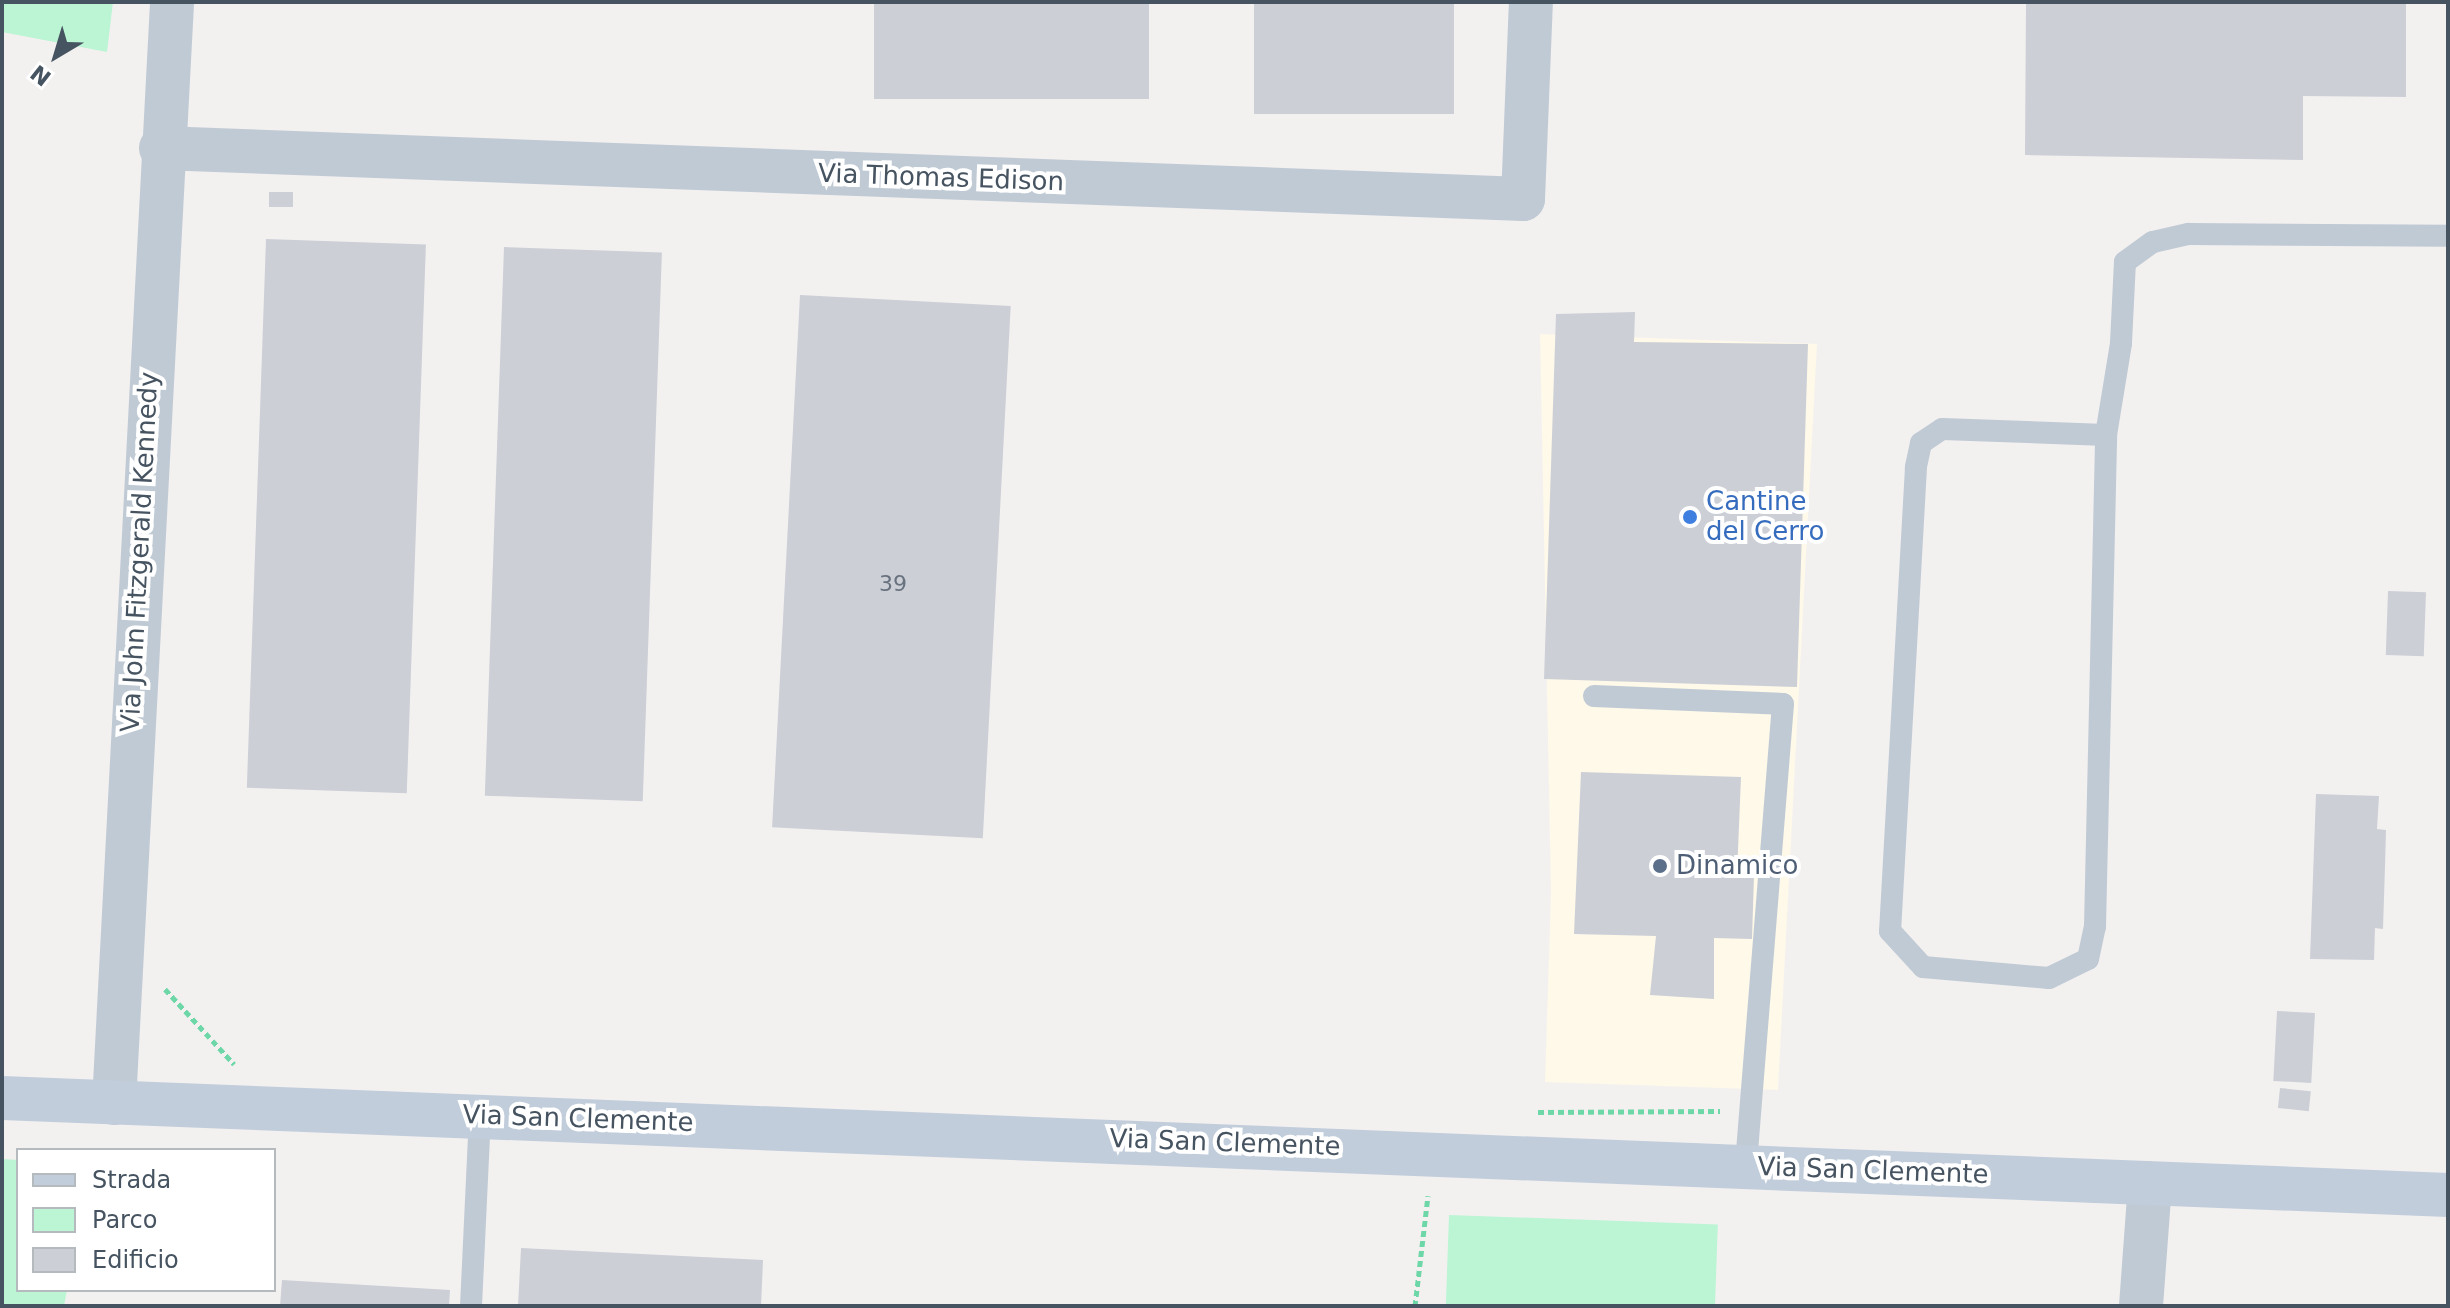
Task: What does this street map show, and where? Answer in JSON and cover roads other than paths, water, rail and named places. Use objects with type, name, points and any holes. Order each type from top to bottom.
[{"type":"main road","name":"Via San Clemente","points":[[2,1098],[1433,1151],[2448,1195]]},
{"type":"street","name":"Via John Fitzgerald Kennedy","points":[[114,1103],[161,148],[172,2]]},
{"type":"street","name":"Via Thomas Edison","points":[[161,148],[1523,199],[1531,2]]},
{"type":"street","points":[[2141,1306],[2150,1183]]},
{"type":"lane","points":[[2106,435],[1942,429],[1921,443],[1916,467],[1890,931],[1923,967],[2049,978],[2088,959],[2095,927],[2106,435],[2121,343],[2125,262],[2153,242],[2189,234],[2448,236]]},
{"type":"lane","points":[[1594,696],[1783,704],[1746,1166]]},
{"type":"lane","points":[[471,1306],[480,1116]]},
{"type":"place","name":"Cantine del Cerro","points":[[1690,517]]},
{"type":"place","name":"Dinamico","points":[[1660,866]]}]
